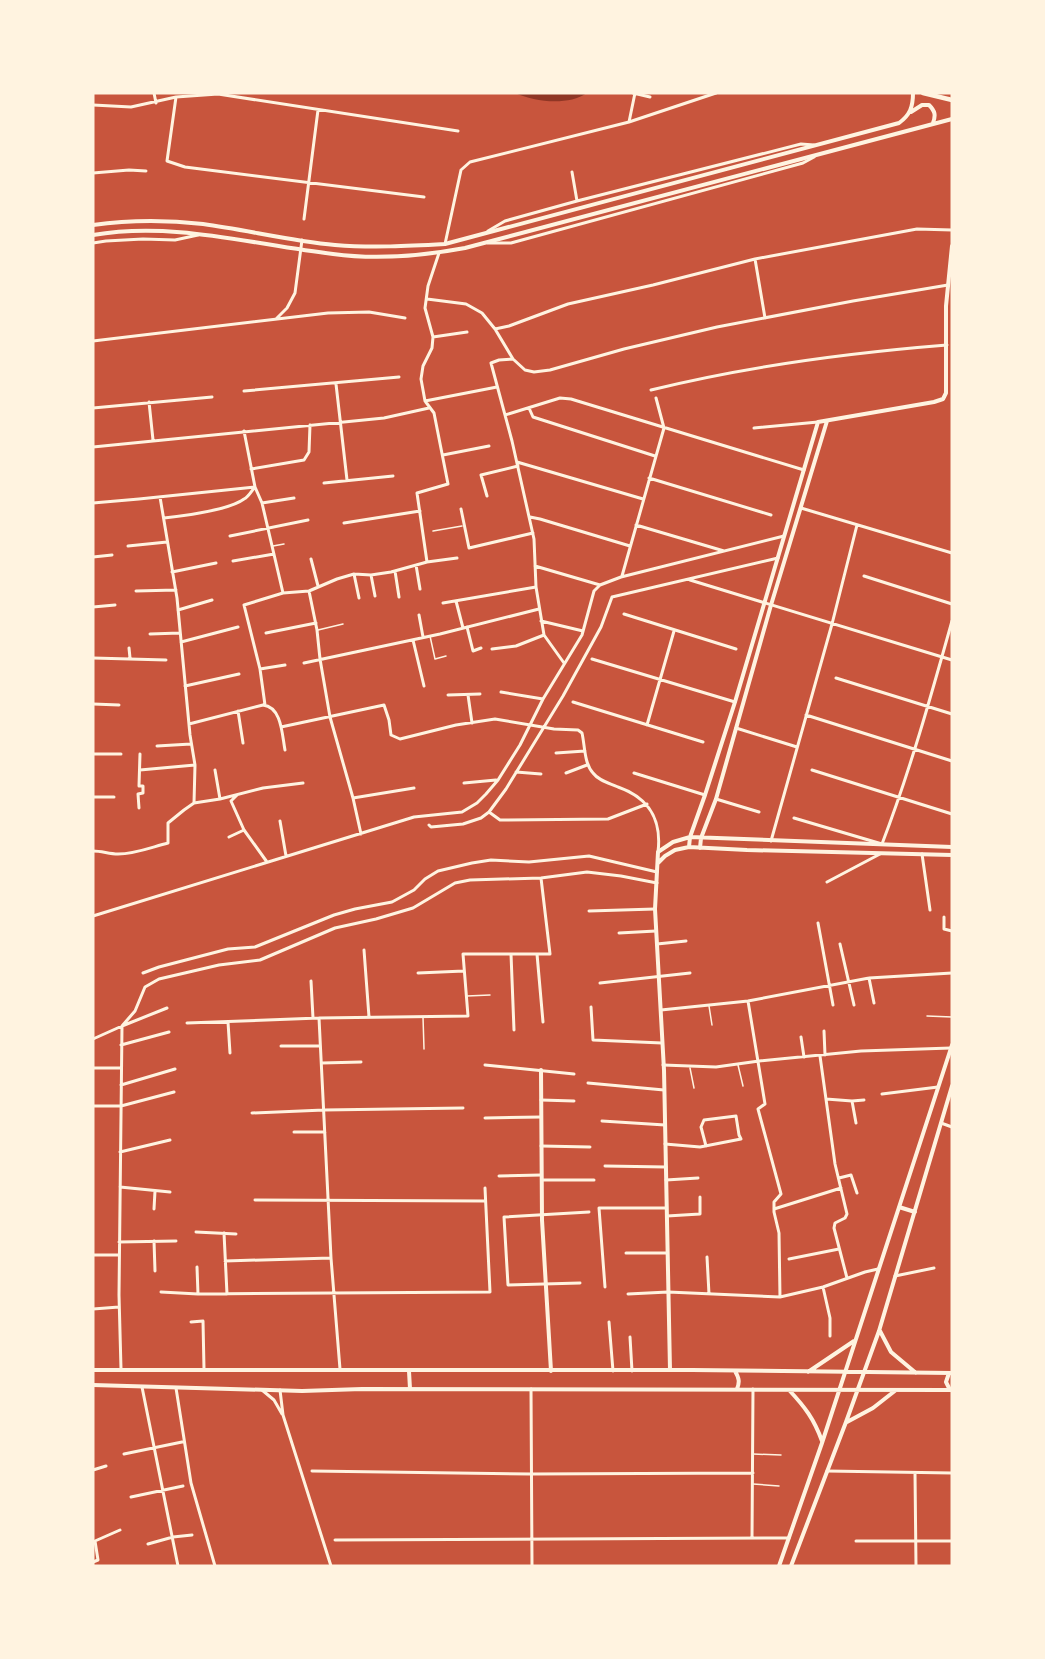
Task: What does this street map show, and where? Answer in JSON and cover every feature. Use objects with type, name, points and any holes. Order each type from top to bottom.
[{"type":"main road","points":[[909,114],[913,105],[913,93]]},
{"type":"main road","points":[[923,93],[952,100]]},
{"type":"main road","points":[[93,225],[140,222],[192,224],[334,245],[370,247],[445,244],[898,123],[922,105],[929,105],[934,111],[936,117],[933,123]]},
{"type":"main road","points":[[93,235],[139,231],[204,234],[335,255],[368,257],[439,253],[465,249],[933,123],[952,120]]},
{"type":"main road","points":[[689,847],[690,837],[735,702],[818,422],[934,402],[943,399],[946,393],[948,285],[952,246]]},
{"type":"main road","points":[[700,848],[701,838],[716,800],[771,605],[827,421]]},
{"type":"main road","points":[[670,1370],[664,1090],[655,909],[658,852],[673,842],[690,837],[952,847]]},
{"type":"main road","points":[[882,844],[882,853]]},
{"type":"main road","points":[[658,863],[675,850],[689,847],[952,855]]},
{"type":"main road","points":[[779,1566],[822,1443],[952,1047]]},
{"type":"main road","points":[[541,1070],[542,1216],[551,1371]]},
{"type":"main road","points":[[791,1566],[879,1330],[952,1086]]},
{"type":"main road","points":[[899,1207],[915,1212]]},
{"type":"main road","points":[[879,1330],[891,1352],[916,1373]]},
{"type":"main road","points":[[807,1372],[855,1340]]},
{"type":"main road","points":[[93,1371],[670,1370],[950,1373],[946,1382],[951,1390]]},
{"type":"main road","points":[[409,1371],[410,1389]]},
{"type":"main road","points":[[735,1371],[739,1378],[737,1389]]},
{"type":"main road","points":[[93,1385],[262,1390],[951,1390]]},
{"type":"main road","points":[[789,1389],[816,1424],[822,1443]]},
{"type":"main road","points":[[846,1422],[882,1402],[897,1390]]},
{"type":"street","points":[[154,93],[156,103]]},
{"type":"street","points":[[629,122],[634,93],[650,97]]},
{"type":"street","points":[[445,244],[461,170],[470,162],[629,122],[716,93]]},
{"type":"street","points":[[93,105],[131,107],[176,97],[218,94],[458,131]]},
{"type":"street","points":[[176,97],[167,161],[185,167],[424,197]]},
{"type":"street","points":[[304,219],[318,110]]},
{"type":"street","points":[[484,233],[505,221],[576,201],[801,144],[818,145]]},
{"type":"street","points":[[93,173],[146,171]]},
{"type":"street","points":[[572,172],[576,201]]},
{"type":"street","points":[[495,329],[568,304],[755,259],[917,229],[952,230]]},
{"type":"street","points":[[93,243],[106,240],[175,240],[204,234]]},
{"type":"street","points":[[276,320],[287,308],[295,293],[302,240]]},
{"type":"street","points":[[427,562],[417,493],[448,484],[434,413],[425,401],[421,379],[423,366],[432,348],[433,337],[425,308],[428,286],[439,253]]},
{"type":"street","points":[[755,259],[765,318]]},
{"type":"street","points":[[427,299],[466,304],[482,314],[495,329],[513,359],[525,370],[534,372],[550,370],[624,349],[717,327],[948,285]]},
{"type":"street","points":[[93,341],[328,313],[369,312],[405,318]]},
{"type":"street","points":[[433,337],[466,332]]},
{"type":"street","points":[[651,390],[700,378],[792,363],[878,350],[946,345]]},
{"type":"street","points":[[513,359],[491,363],[518,464],[533,533],[536,587],[544,635],[564,663]]},
{"type":"street","points":[[244,391],[399,378]]},
{"type":"street","points":[[335,383],[347,480]]},
{"type":"street","points":[[425,401],[498,387]]},
{"type":"street","points":[[93,408],[212,397]]},
{"type":"street","points":[[505,415],[560,398],[571,399],[804,470]]},
{"type":"street","points":[[621,577],[664,428],[656,398]]},
{"type":"street","points":[[149,402],[153,440]]},
{"type":"street","points":[[93,447],[384,418],[429,408]]},
{"type":"street","points":[[529,408],[533,417],[655,456]]},
{"type":"street","points":[[754,428],[818,422]]},
{"type":"street","points":[[251,469],[304,460],[309,452],[310,425]]},
{"type":"street","points":[[244,431],[255,487],[262,503],[283,593]]},
{"type":"street","points":[[443,455],[489,446]]},
{"type":"street","points":[[487,496],[481,475],[518,464],[644,499]]},
{"type":"street","points":[[324,483],[393,476]]},
{"type":"street","points":[[650,478],[771,515]]},
{"type":"street","points":[[93,503],[255,487]]},
{"type":"street","points":[[164,518],[198,513],[235,503],[244,499],[255,487]]},
{"type":"street","points":[[160,497],[176,591],[195,765],[194,803]]},
{"type":"street","points":[[262,503],[294,498]]},
{"type":"street","points":[[460,508],[469,548],[533,533]]},
{"type":"street","points":[[801,508],[952,553]]},
{"type":"street","points":[[344,523],[420,511]]},
{"type":"street","points":[[530,518],[630,546]]},
{"type":"street","points":[[230,536],[308,520]]},
{"type":"street","points":[[636,525],[726,551]]},
{"type":"street","points":[[771,841],[832,624],[857,525]]},
{"type":"street","points":[[93,916],[414,817],[462,812],[477,803],[498,780],[520,745],[543,699],[583,631],[594,591],[600,585],[621,577],[784,536]]},
{"type":"street","points":[[128,546],[167,542]]},
{"type":"street","points":[[233,561],[274,554]]},
{"type":"street","points":[[93,556],[112,555]]},
{"type":"street","points":[[265,705],[260,669],[244,605],[283,593],[309,591],[354,574],[394,571],[427,562],[457,558]]},
{"type":"street","points":[[429,825],[431,827],[463,824],[481,818],[489,812],[545,728],[601,627],[612,597],[778,558]]},
{"type":"street","points":[[311,559],[318,586]]},
{"type":"street","points":[[172,572],[216,563]]},
{"type":"street","points":[[416,565],[420,589]]},
{"type":"street","points":[[535,566],[600,585]]},
{"type":"street","points":[[394,571],[399,597]]},
{"type":"street","points":[[354,574],[359,598]]},
{"type":"street","points":[[371,574],[375,596]]},
{"type":"street","points":[[864,576],[952,604]]},
{"type":"street","points":[[688,579],[952,660]]},
{"type":"street","points":[[443,603],[536,587]]},
{"type":"street","points":[[136,591],[176,591]]},
{"type":"street","points":[[309,591],[330,717],[361,834]]},
{"type":"street","points":[[178,610],[212,600]]},
{"type":"street","points":[[456,601],[473,651],[480,648]]},
{"type":"street","points":[[93,607],[115,604]]},
{"type":"street","points":[[304,663],[413,640],[539,609]]},
{"type":"street","points":[[624,614],[736,649]]},
{"type":"street","points":[[419,615],[423,637]]},
{"type":"street","points":[[542,621],[583,631]]},
{"type":"street","points":[[794,818],[882,844],[900,798],[952,621]]},
{"type":"street","points":[[266,633],[316,623]]},
{"type":"street","points":[[181,642],[238,627]]},
{"type":"street","points":[[647,725],[674,630]]},
{"type":"street","points":[[150,634],[180,633]]},
{"type":"street","points":[[492,649],[516,646],[544,635]]},
{"type":"street","points":[[413,640],[424,686]]},
{"type":"street","points":[[129,648],[130,658]]},
{"type":"street","points":[[93,658],[166,660]]},
{"type":"street","points":[[592,659],[735,702]]},
{"type":"street","points":[[260,669],[285,665]]},
{"type":"street","points":[[185,686],[239,674]]},
{"type":"street","points":[[836,678],[952,714]]},
{"type":"street","points":[[501,692],[543,699]]},
{"type":"street","points":[[448,695],[480,694]]},
{"type":"street","points":[[468,695],[472,723]]},
{"type":"street","points":[[573,702],[703,742]]},
{"type":"street","points":[[93,704],[119,705]]},
{"type":"street","points":[[281,727],[384,705],[391,735],[400,739],[495,718],[545,728],[578,730],[582,733],[587,765],[594,776],[632,792],[647,804],[656,819],[660,836],[658,852]]},
{"type":"street","points":[[189,724],[238,711],[269,706],[276,711],[285,750]]},
{"type":"street","points":[[238,711],[243,743]]},
{"type":"street","points":[[806,715],[952,761]]},
{"type":"street","points":[[735,728],[797,747]]},
{"type":"street","points":[[157,746],[191,744]]},
{"type":"street","points":[[556,753],[585,751]]},
{"type":"street","points":[[93,754],[121,754]]},
{"type":"street","points":[[139,808],[138,794],[143,793],[143,786],[139,786],[140,754]]},
{"type":"street","points":[[139,770],[195,765]]},
{"type":"street","points":[[566,773],[587,765]]},
{"type":"street","points":[[812,770],[952,814]]},
{"type":"street","points":[[215,771],[220,799]]},
{"type":"street","points":[[516,772],[541,774]]},
{"type":"street","points":[[634,773],[705,795]]},
{"type":"street","points":[[464,783],[498,780]]},
{"type":"street","points":[[93,851],[103,850],[115,854],[131,853],[168,843],[168,823],[194,803],[263,788],[303,783]]},
{"type":"street","points":[[353,798],[414,788]]},
{"type":"street","points":[[237,795],[231,801],[244,830],[267,862]]},
{"type":"street","points":[[93,797],[114,797]]},
{"type":"street","points":[[716,800],[759,812]]},
{"type":"street","points":[[489,812],[500,820],[608,819],[647,804]]},
{"type":"street","points":[[280,821],[286,856]]},
{"type":"street","points":[[229,837],[244,830]]},
{"type":"street","points":[[827,882],[882,853]]},
{"type":"street","points":[[922,854],[930,910]]},
{"type":"street","points":[[143,973],[228,949],[255,947],[334,915],[392,902],[414,890],[438,871],[462,865],[491,860],[529,862],[589,856],[657,872]]},
{"type":"street","points":[[121,1371],[119,1242],[122,1026],[135,1011],[145,987],[159,979],[219,965],[260,960],[335,928],[413,908],[455,883],[470,880],[541,878],[587,872],[657,883]]},
{"type":"street","points":[[187,1023],[313,1018],[468,1016],[463,954],[550,954],[541,878]]},
{"type":"street","points":[[589,912],[655,909]]},
{"type":"street","points":[[944,917],[945,929],[952,931]]},
{"type":"street","points":[[818,923],[833,1005]]},
{"type":"street","points":[[619,933],[657,931]]},
{"type":"street","points":[[657,944],[686,941]]},
{"type":"street","points":[[840,944],[854,1005]]},
{"type":"street","points":[[364,950],[369,1017]]},
{"type":"street","points":[[511,954],[514,1030]]},
{"type":"street","points":[[537,954],[543,1022]]},
{"type":"street","points":[[417,973],[464,971]]},
{"type":"street","points":[[600,983],[690,973]]},
{"type":"street","points":[[661,1010],[748,1001],[868,978],[952,973]]},
{"type":"street","points":[[868,978],[874,1003]]},
{"type":"street","points":[[311,981],[313,1018]]},
{"type":"street","points":[[748,1001],[765,1104],[758,1110],[780,1194],[774,1202],[779,1233],[780,1297]]},
{"type":"street","points":[[591,1007],[593,1040],[662,1043]]},
{"type":"street","points":[[93,1038],[167,1008]]},
{"type":"street","points":[[319,1018],[331,1258],[340,1370]]},
{"type":"street","points":[[228,1021],[230,1053]]},
{"type":"street","points":[[824,1031],[825,1055]]},
{"type":"street","points":[[121,1045],[169,1032]]},
{"type":"street","points":[[801,1037],[804,1057]]},
{"type":"street","points":[[281,1046],[320,1046]]},
{"type":"street","points":[[663,1065],[716,1068],[759,1061],[861,1051],[952,1047]]},
{"type":"street","points":[[820,1056],[835,1164],[847,1214],[845,1218],[835,1223],[834,1228],[847,1278]]},
{"type":"street","points":[[322,1063],[361,1062]]},
{"type":"street","points":[[485,1065],[574,1074]]},
{"type":"street","points":[[93,1068],[121,1068]]},
{"type":"street","points":[[121,1085],[175,1069]]},
{"type":"street","points":[[588,1083],[664,1090]]},
{"type":"street","points":[[882,1094],[938,1087]]},
{"type":"street","points":[[93,1106],[121,1106],[174,1092]]},
{"type":"street","points":[[826,1099],[864,1100]]},
{"type":"street","points":[[541,1100],[574,1101]]},
{"type":"street","points":[[852,1101],[856,1123]]},
{"type":"street","points":[[252,1113],[462,1108]]},
{"type":"street","points":[[665,1144],[700,1147],[706,1146],[741,1139],[736,1116],[704,1120],[701,1127],[706,1146]]},
{"type":"street","points":[[485,1118],[541,1117]]},
{"type":"street","points":[[602,1121],[665,1125]]},
{"type":"street","points":[[941,1123],[952,1127]]},
{"type":"street","points":[[294,1132],[325,1132]]},
{"type":"street","points":[[120,1152],[170,1140]]},
{"type":"street","points":[[541,1146],[590,1147]]},
{"type":"street","points":[[605,1166],[666,1167]]},
{"type":"street","points":[[838,1178],[851,1175],[857,1193]]},
{"type":"street","points":[[499,1176],[594,1180]]},
{"type":"street","points":[[666,1180],[698,1178]]},
{"type":"street","points":[[120,1187],[170,1192]]},
{"type":"street","points":[[161,1292],[227,1294],[490,1292],[485,1188]]},
{"type":"street","points":[[774,1209],[840,1188]]},
{"type":"street","points":[[154,1209],[155,1191]]},
{"type":"street","points":[[667,1216],[700,1214],[700,1197]]},
{"type":"street","points":[[255,1200],[485,1201]]},
{"type":"street","points":[[605,1287],[599,1208],[666,1208]]},
{"type":"street","points":[[580,1283],[508,1285],[504,1217],[589,1212]]},
{"type":"street","points":[[196,1232],[236,1234]]},
{"type":"street","points":[[224,1233],[227,1294]]},
{"type":"street","points":[[154,1241],[155,1271]]},
{"type":"street","points":[[119,1242],[176,1241]]},
{"type":"street","points":[[789,1259],[839,1249]]},
{"type":"street","points":[[626,1253],[667,1254]]},
{"type":"street","points":[[93,1255],[119,1254]]},
{"type":"street","points":[[707,1257],[709,1294]]},
{"type":"street","points":[[225,1261],[331,1258]]},
{"type":"street","points":[[197,1267],[198,1294]]},
{"type":"street","points":[[895,1276],[934,1268]]},
{"type":"street","points":[[628,1294],[668,1292],[780,1297],[823,1287],[878,1269]]},
{"type":"street","points":[[823,1287],[830,1318],[830,1336]]},
{"type":"street","points":[[93,1309],[119,1307]]},
{"type":"street","points":[[191,1322],[203,1321],[204,1371]]},
{"type":"street","points":[[609,1322],[613,1371]]},
{"type":"street","points":[[630,1337],[632,1371]]},
{"type":"street","points":[[142,1387],[178,1566]]},
{"type":"street","points":[[176,1388],[190,1483],[215,1566]]},
{"type":"street","points":[[531,1389],[532,1566]]},
{"type":"street","points":[[752,1538],[753,1389]]},
{"type":"street","points":[[262,1390],[274,1400],[283,1415]]},
{"type":"street","points":[[280,1390],[283,1415],[331,1566]]},
{"type":"street","points":[[124,1454],[182,1442]]},
{"type":"street","points":[[93,1470],[106,1466]]},
{"type":"street","points":[[312,1471],[531,1474],[753,1473]]},
{"type":"street","points":[[827,1471],[952,1473]]},
{"type":"street","points":[[915,1473],[916,1566]]},
{"type":"street","points":[[131,1497],[183,1486]]},
{"type":"street","points":[[93,1562],[98,1560],[95,1541],[120,1530]]},
{"type":"street","points":[[148,1544],[192,1535]]},
{"type":"street","points":[[335,1540],[789,1538]]},
{"type":"street","points":[[856,1541],[952,1541]]},
{"type":"lane","points":[[434,531],[464,525]]},
{"type":"lane","points":[[272,546],[284,544]]},
{"type":"lane","points":[[317,630],[343,624]]},
{"type":"lane","points":[[430,636],[435,659],[446,656]]},
{"type":"lane","points":[[466,996],[490,995]]},
{"type":"lane","points":[[709,1006],[712,1025]]},
{"type":"lane","points":[[927,1016],[952,1017]]},
{"type":"lane","points":[[423,1017],[424,1049]]},
{"type":"lane","points":[[738,1064],[743,1086]]},
{"type":"lane","points":[[690,1067],[694,1088]]},
{"type":"lane","points":[[753,1454],[781,1455]]},
{"type":"lane","points":[[752,1484],[779,1486]]},
{"type":"shaded area","points":[[515,93],[587,93],[571,100],[551,101],[532,99]]}]
